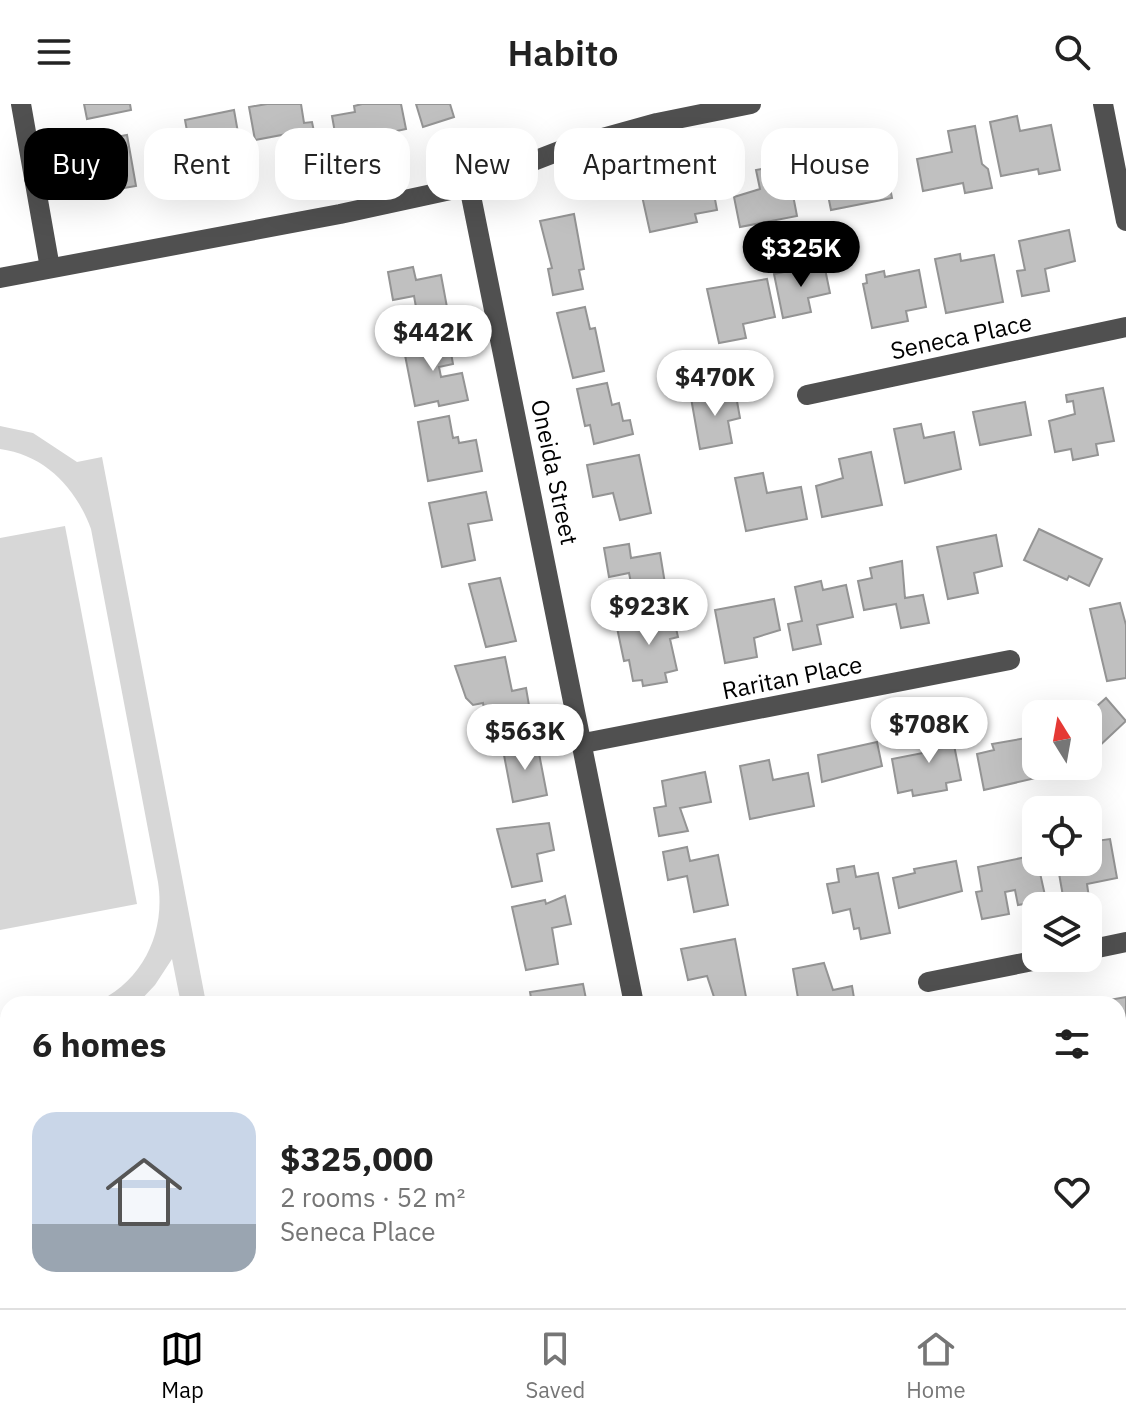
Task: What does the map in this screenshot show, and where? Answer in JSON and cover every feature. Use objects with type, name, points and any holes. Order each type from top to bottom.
[{"type":"street","points":[[21,104],[50,268]]},
{"type":"street","points":[[538,159],[657,123],[751,104]]},
{"type":"street","points":[[1103,104],[1126,221]]},
{"type":"street","points":[[0,278],[426,195]]},
{"type":"street","name":"Oneida Street","points":[[472,200],[584,743],[632,996]]},
{"type":"street","name":"Seneca Place","points":[[807,395],[1126,327]]},
{"type":"street","name":"Raritan Place","points":[[584,743],[1010,660]]},
{"type":"street","points":[[1102,947],[1126,942]]},
{"type":"street","points":[[928,982],[1022,963]]},
{"type":"shaded area","points":[[0,426],[33,433],[77,462],[102,457],[205,996],[179,996],[172,959],[145,996],[108,996],[125,983],[147,955],[154,938],[160,901],[91,529],[77,500],[57,476],[31,458],[0,449]]},
{"type":"shaded area","points":[[65,526],[137,904],[0,930],[0,538]]},
{"type":"building","points":[[84,104],[130,104],[131,110],[87,119]]},
{"type":"building","points":[[301,104],[304,123],[312,122],[313,128],[275,128],[275,136],[259,139],[259,128],[253,128],[249,107]]},
{"type":"building","points":[[401,104],[406,128],[334,128],[332,116],[355,112],[354,106]]},
{"type":"building","points":[[416,104],[450,104],[454,117],[423,127]]},
{"type":"building","points":[[234,110],[237,128],[186,128],[185,120]]},
{"type":"building","points":[[1017,116],[1020,131],[1051,125],[1060,170],[1039,174],[1038,169],[1001,176],[990,122]]},
{"type":"building","points":[[975,126],[982,164],[988,169],[992,188],[965,193],[963,183],[923,191],[917,159],[952,152],[948,131]]},
{"type":"building","points":[[128,141],[136,186],[128,187]]},
{"type":"building","points":[[761,169],[761,200],[794,200],[797,216],[740,227],[735,200],[745,200],[745,194],[760,189],[756,170]]},
{"type":"building","points":[[643,200],[715,200],[717,210],[695,214],[697,222],[650,232]]},
{"type":"building","points":[[829,200],[882,200],[831,210]]},
{"type":"building","points":[[574,214],[584,269],[579,270],[583,289],[553,295],[548,269],[552,268],[540,221]]},
{"type":"building","points":[[1069,230],[1075,261],[1045,269],[1049,291],[1022,296],[1017,271],[1025,270],[1019,241]]},
{"type":"building","points":[[960,254],[961,261],[994,255],[1003,302],[946,313],[935,259]]},
{"type":"building","points":[[824,264],[830,293],[808,298],[811,312],[783,318],[774,274]]},
{"type":"building","points":[[413,267],[416,280],[441,275],[449,318],[419,324],[414,296],[393,300],[388,272]]},
{"type":"building","points":[[919,270],[926,307],[906,311],[908,321],[872,328],[863,284],[867,283],[866,275],[884,271],[885,277]]},
{"type":"building","points":[[767,279],[775,317],[743,324],[746,338],[719,343],[707,289]]},
{"type":"building","points":[[585,307],[590,329],[595,328],[604,371],[573,378],[557,313]]},
{"type":"building","points":[[448,336],[453,364],[439,367],[441,377],[462,373],[468,400],[439,406],[438,401],[415,406],[403,345]]},
{"type":"building","points":[[607,383],[612,405],[619,403],[623,421],[630,420],[633,434],[594,444],[590,425],[585,426],[577,389]]},
{"type":"building","points":[[1103,388],[1114,441],[1096,444],[1098,455],[1073,460],[1071,449],[1055,452],[1049,421],[1075,414],[1073,401],[1067,402],[1066,395]]},
{"type":"building","points":[[735,390],[740,418],[728,421],[732,443],[700,449],[691,398]]},
{"type":"building","points":[[1025,402],[1031,435],[980,445],[973,412]]},
{"type":"building","points":[[449,416],[453,438],[458,437],[459,443],[476,440],[482,471],[428,481],[418,422]]},
{"type":"building","points":[[921,424],[924,438],[954,432],[961,469],[905,483],[894,429]]},
{"type":"building","points":[[871,452],[882,505],[822,517],[816,486],[843,478],[839,459]]},
{"type":"building","points":[[639,455],[651,513],[620,520],[613,493],[593,497],[587,465]]},
{"type":"building","points":[[763,473],[767,493],[801,487],[807,519],[746,531],[735,478]]},
{"type":"building","points":[[486,492],[492,520],[468,524],[475,560],[442,567],[429,503]]},
{"type":"building","points":[[1039,529],[1102,559],[1089,586],[1069,576],[1067,580],[1024,560]]},
{"type":"building","points":[[996,535],[1002,566],[974,573],[978,593],[948,599],[937,547]]},
{"type":"building","points":[[629,544],[631,558],[660,553],[668,602],[636,608],[629,573],[609,577],[604,548]]},
{"type":"building","points":[[902,561],[905,598],[923,595],[929,623],[901,628],[896,604],[864,610],[858,581],[872,578],[870,568]]},
{"type":"building","points":[[500,578],[516,641],[486,647],[469,584]]},
{"type":"building","points":[[821,581],[823,590],[846,585],[853,617],[817,625],[821,644],[793,650],[788,624],[802,621],[795,587]]},
{"type":"building","points":[[774,599],[780,630],[754,638],[757,657],[725,663],[715,610]]},
{"type":"building","points":[[1120,603],[1126,625],[1126,678],[1107,681],[1090,609]]},
{"type":"building","points":[[672,611],[678,637],[670,639],[677,670],[665,673],[667,682],[643,686],[642,680],[633,681],[629,660],[624,661],[616,623]]},
{"type":"building","points":[[505,657],[512,691],[526,688],[531,717],[487,725],[483,703],[473,705],[466,698],[455,666]]},
{"type":"building","points":[[1106,698],[1126,721],[1102,743],[1102,702]]},
{"type":"building","points":[[950,725],[961,780],[946,783],[947,790],[913,796],[912,790],[898,793],[892,759],[928,752],[923,730]]},
{"type":"building","points":[[1022,739],[1022,780],[1027,780],[984,790],[977,754],[994,750],[992,744]]},
{"type":"building","points":[[877,742],[882,766],[822,782],[818,755]]},
{"type":"building","points":[[537,743],[547,795],[513,802],[503,750]]},
{"type":"building","points":[[769,760],[773,780],[808,773],[814,806],[750,819],[740,766]]},
{"type":"building","points":[[705,772],[711,802],[680,808],[688,831],[659,836],[654,808],[666,806],[662,781]]},
{"type":"building","points":[[549,823],[554,850],[537,854],[542,881],[512,887],[497,829]]},
{"type":"building","points":[[1110,839],[1117,878],[1087,884],[1088,892],[1062,892],[1059,876],[1102,876],[1102,840]]},
{"type":"building","points":[[687,847],[690,861],[718,855],[728,905],[694,912],[687,876],[668,880],[663,852]]},
{"type":"building","points":[[1022,858],[1022,876],[1041,876],[1044,892],[1022,892],[1022,904],[1018,905],[1015,890],[1005,892],[1009,914],[982,919],[976,892],[982,891],[978,867]]},
{"type":"building","points":[[956,861],[962,891],[899,908],[893,878],[915,873],[914,869]]},
{"type":"building","points":[[854,866],[856,877],[878,873],[890,933],[861,939],[859,928],[854,929],[850,909],[833,913],[827,884],[839,882],[837,869]]},
{"type":"building","points":[[565,896],[571,924],[552,928],[558,964],[526,970],[512,907],[545,900],[546,904]]},
{"type":"building","points":[[735,939],[746,996],[714,996],[707,976],[688,980],[681,949]]},
{"type":"building","points":[[824,963],[833,990],[852,986],[854,996],[798,996],[793,969]]},
{"type":"building","points":[[583,984],[585,996],[531,996],[530,992]]}]
